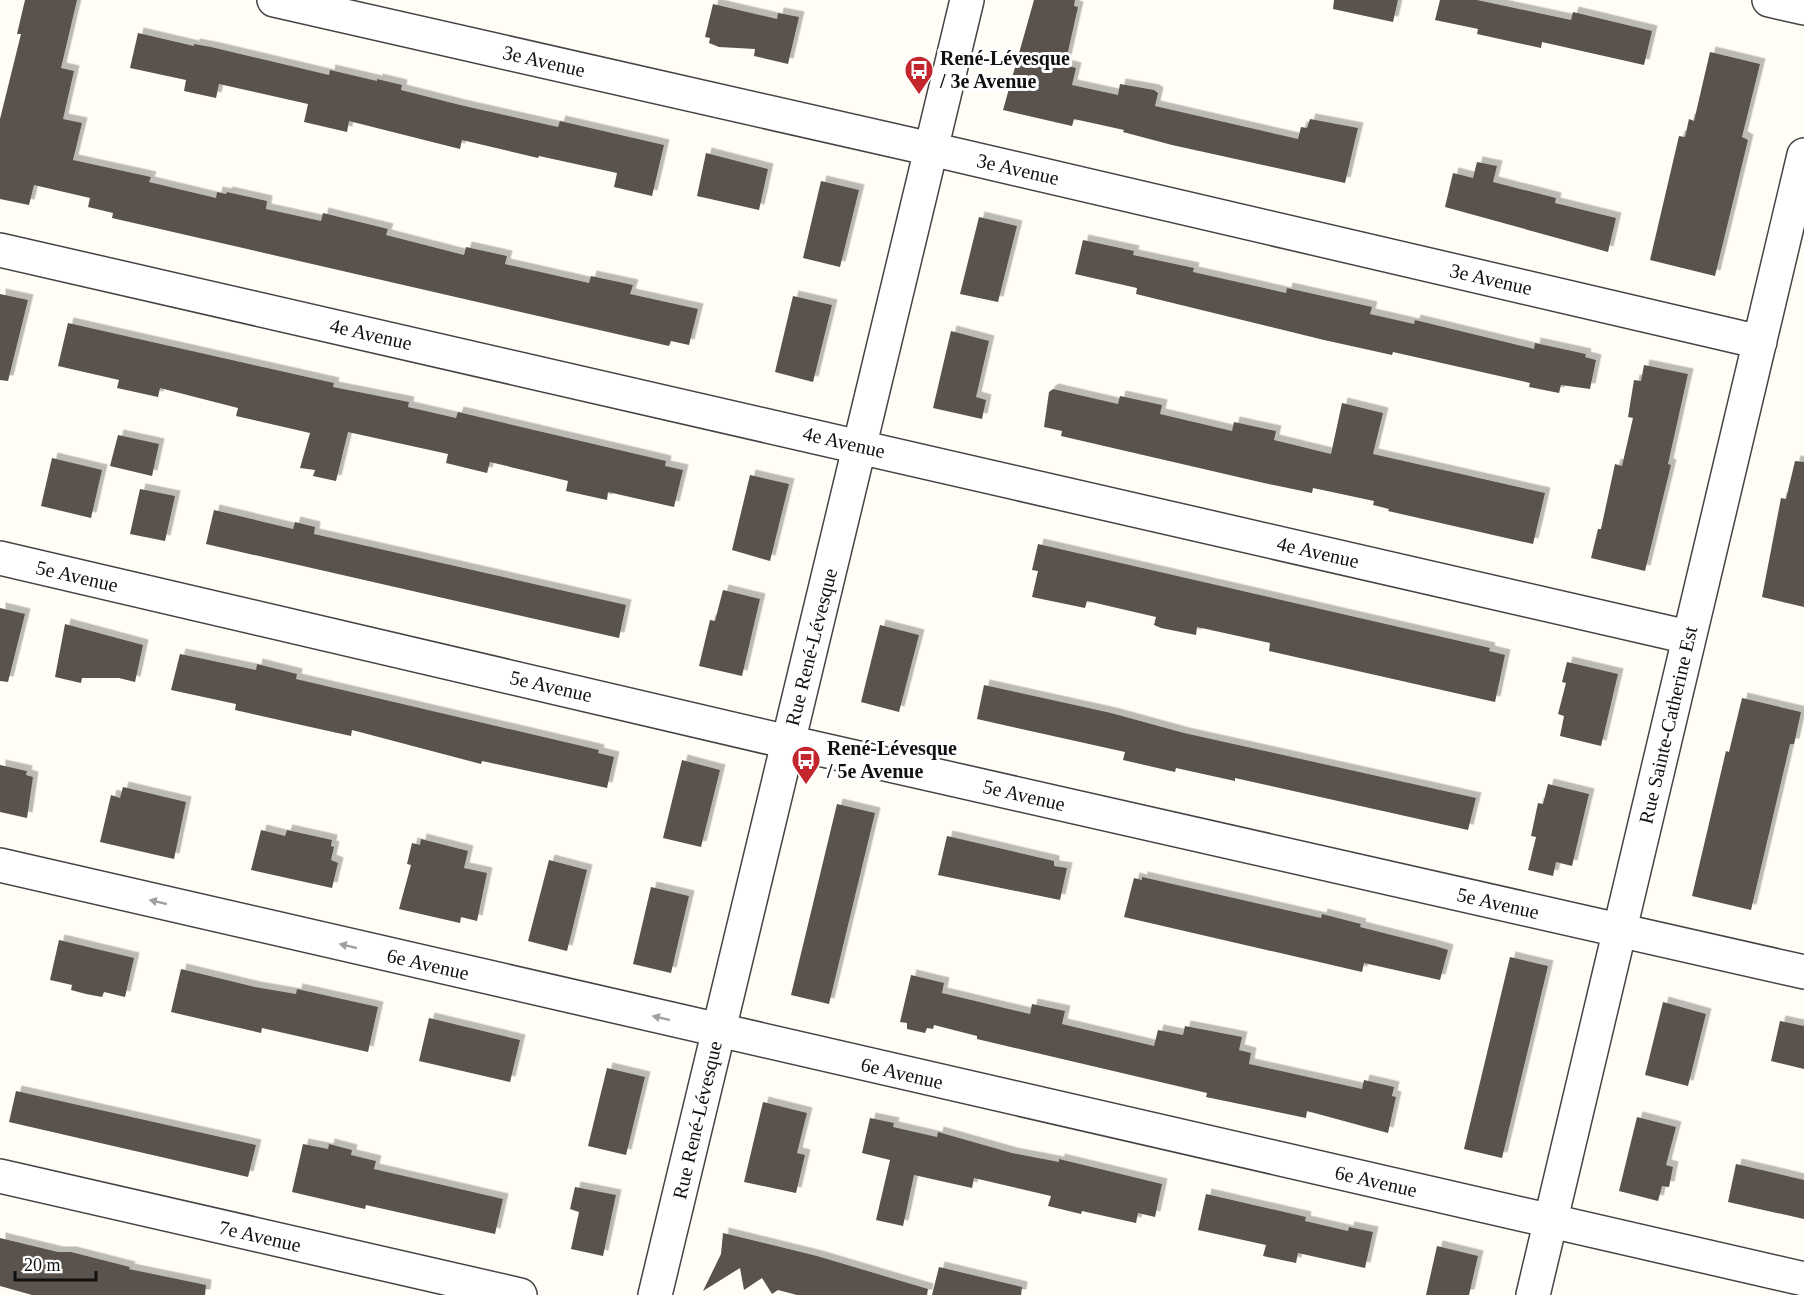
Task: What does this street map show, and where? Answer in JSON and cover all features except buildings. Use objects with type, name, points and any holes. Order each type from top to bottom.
[{"type":"street","name":"3e Avenue","points":[[274,0],[931,149],[1760,342]]},
{"type":"street","name":"Rue René-Lévesque","points":[[655,1295],[968,0]]},
{"type":"street","points":[[1769,0],[1804,8]]},
{"type":"street","name":"Rue Sainte-Catherine Est","points":[[1533,1295],[1804,155]]},
{"type":"street","name":"4e Avenue","points":[[0,250],[1688,637]]},
{"type":"street","name":"5e Avenue","points":[[0,558],[788,742],[1804,972]]},
{"type":"street","name":"6e Avenue","points":[[0,865],[1804,1279]]},
{"type":"street","name":"7e Avenue","points":[[0,1176],[520,1295]]},
{"type":"place","name":"René-Lévesque / 3e Avenue","points":[[919,96]]},
{"type":"place","name":"René-Lévesque / 5e Avenue","points":[[806,786]]}]
